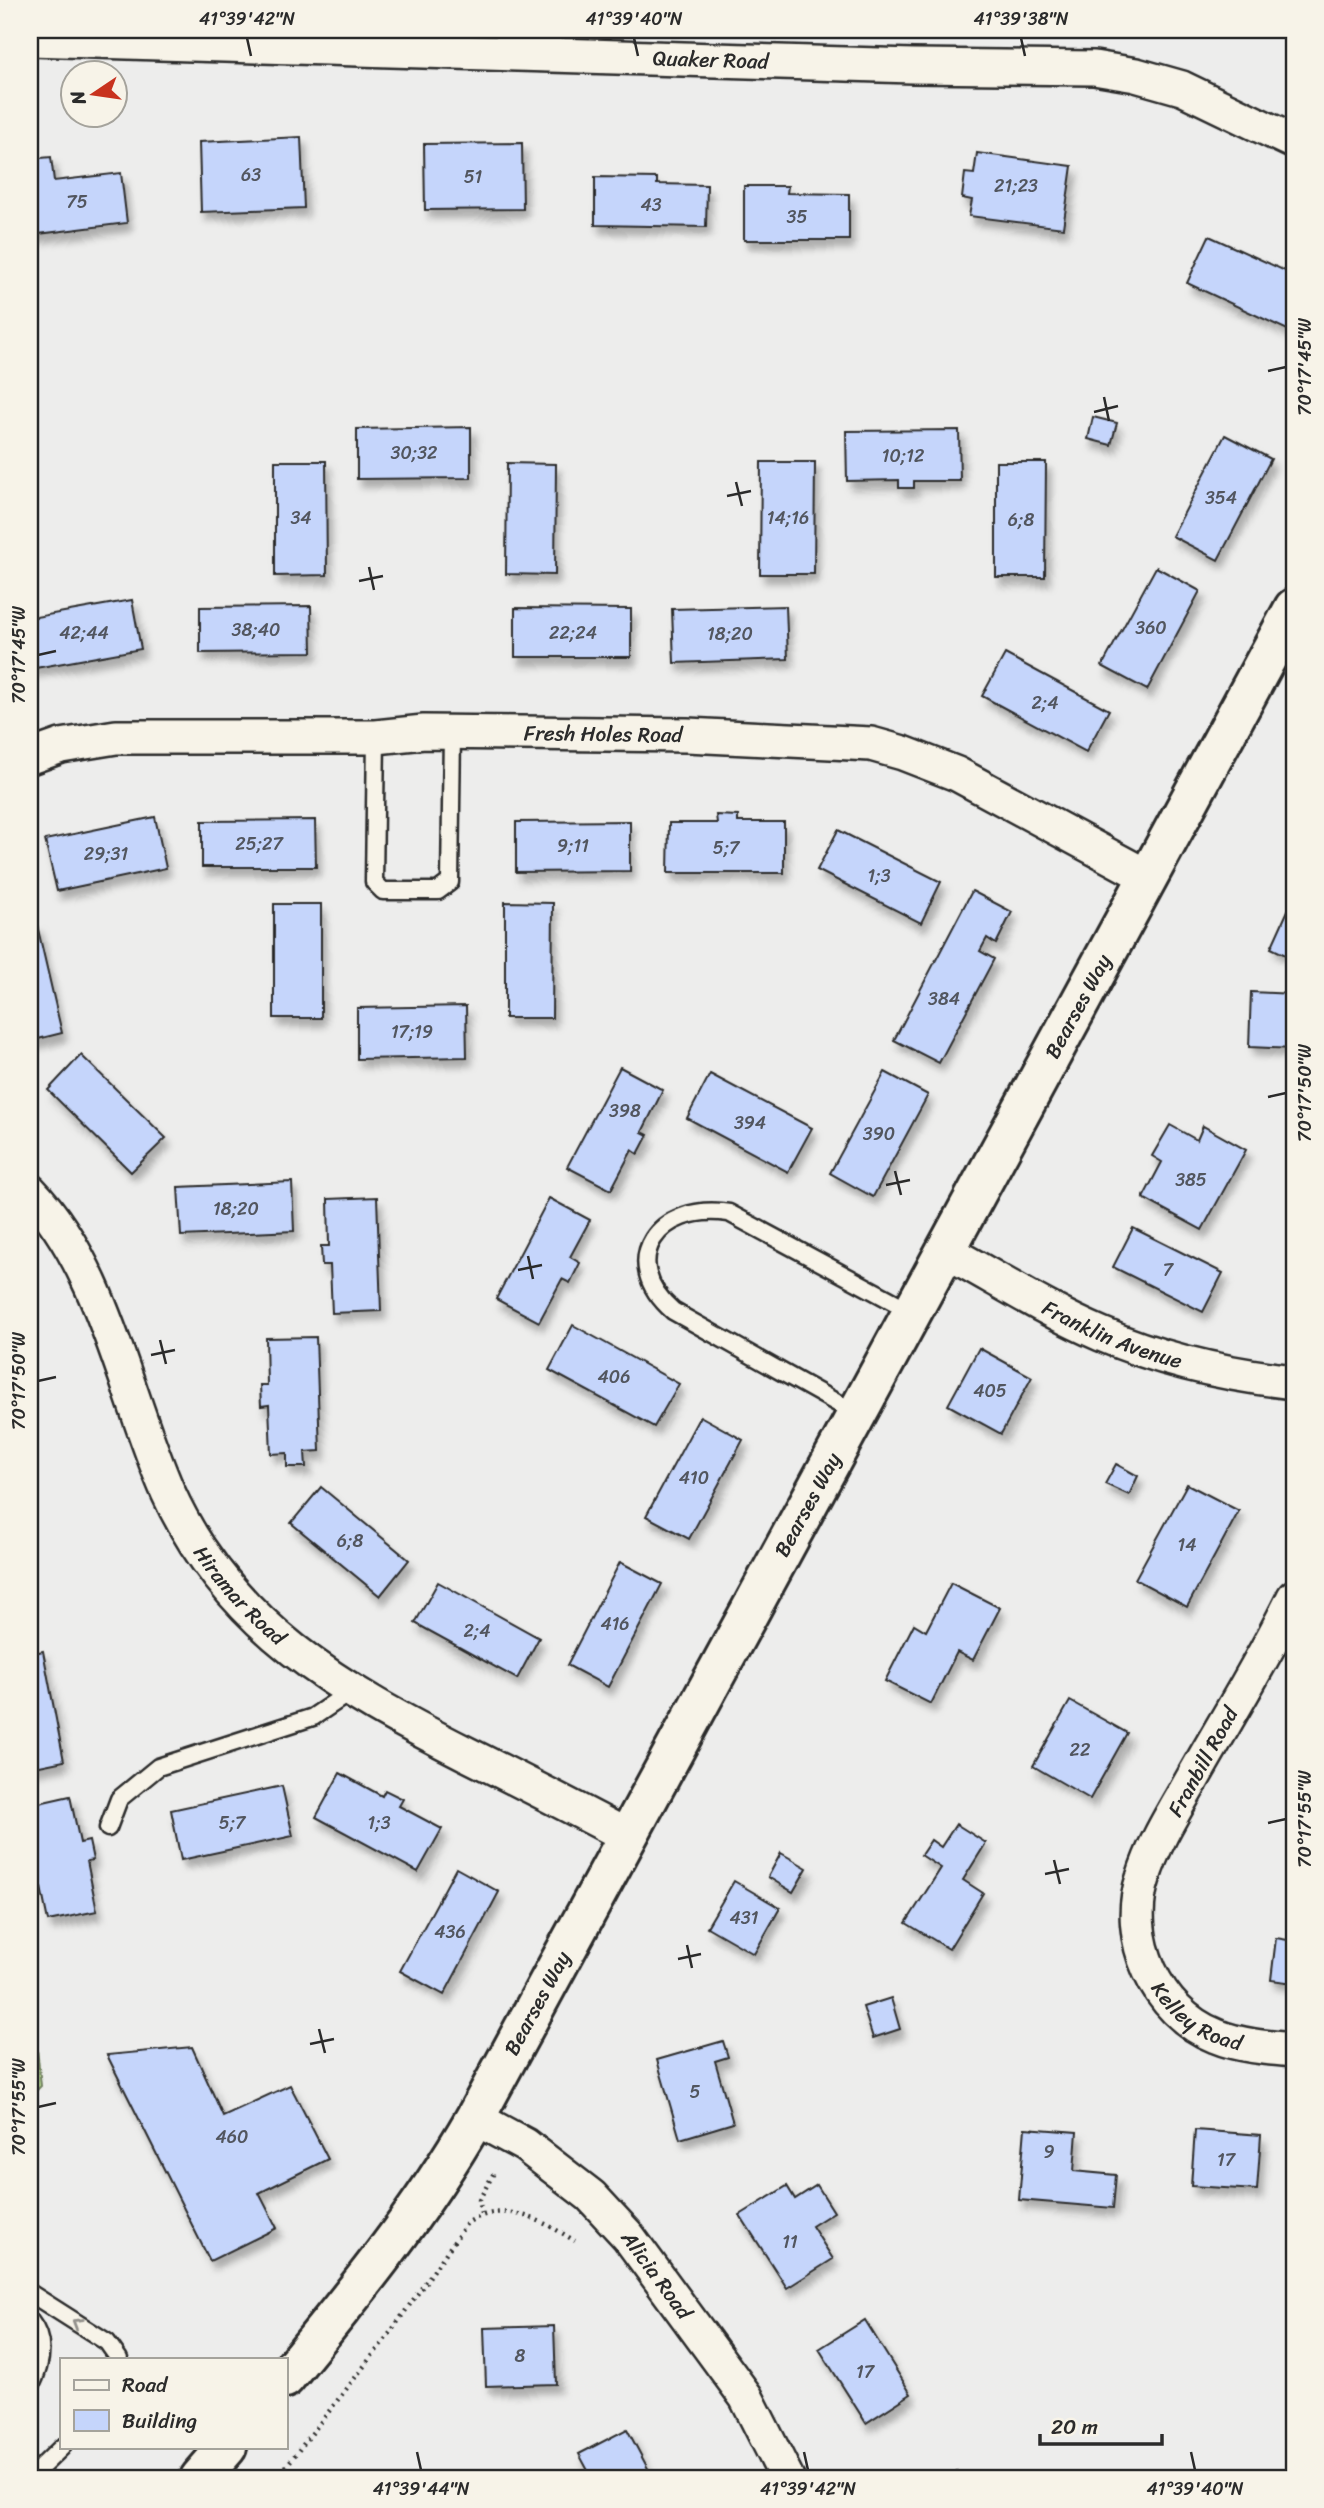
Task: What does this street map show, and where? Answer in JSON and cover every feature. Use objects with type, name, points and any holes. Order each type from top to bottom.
[{"type":"main road","name":"Bearses Way","points":[[287,2376],[361,2287],[429,2195],[475,2118],[1294,608]]},
{"type":"street","name":"Quaker Road","points":[[30,39],[913,66],[1094,68],[1136,75],[1182,88],[1294,142]]},
{"type":"street","name":"Fresh Holes Road","points":[[30,757],[61,746],[116,737],[376,737],[452,733],[687,735],[871,744],[957,774],[1148,877]]},
{"type":"street","name":"Hiramar Road","points":[[30,1191],[45,1207],[78,1260],[93,1292],[154,1459],[185,1527],[202,1553],[261,1624],[350,1692],[627,1836]]},
{"type":"street","name":"Franklin Avenue","points":[[944,1250],[1099,1334],[1144,1351],[1294,1382]]},
{"type":"street","name":"Franbill Road","points":[[1138,1935],[1142,1880],[1160,1837],[1294,1597]]},
{"type":"street","name":"Kelley Road","points":[[1138,1935],[1139,1948],[1148,1969],[1166,1997],[1188,2019],[1215,2036],[1265,2048],[1294,2050]]},
{"type":"street","name":"Alicia Road","points":[[475,2118],[536,2153],[591,2196],[628,2236],[746,2398],[787,2478]]},
{"type":"lane","points":[[376,737],[374,882],[383,891],[438,891],[450,882],[452,733]]},
{"type":"lane","points":[[855,1413],[673,1311],[659,1298],[650,1282],[649,1247],[658,1231],[672,1219],[700,1211],[729,1213],[911,1311]]},
{"type":"lane","points":[[108,1828],[118,1799],[158,1767],[313,1717],[350,1692]]},
{"type":"lane","points":[[30,2294],[107,2342],[118,2358]]},
{"type":"lane","points":[[30,2321],[39,2336],[41,2349],[39,2367],[30,2388]]},
{"type":"lane","points":[[30,2478],[61,2448]]},
{"type":"path","points":[[277,2478],[390,2333],[467,2224],[482,2214],[522,2214],[545,2223],[575,2241]]},
{"type":"green space","points":[[30,2037],[36,2039],[41,2086],[30,2097]]},
{"type":"building","points":[[301,137],[304,208],[201,212],[199,142]]},
{"type":"building","points":[[522,143],[523,209],[425,210],[424,144]]},
{"type":"building","points":[[977,153],[1072,166],[1063,228],[969,216],[972,200],[962,198],[965,173],[974,174]]},
{"type":"building","points":[[51,157],[54,181],[121,173],[127,223],[30,235],[30,159]]},
{"type":"building","points":[[595,177],[657,178],[657,184],[707,185],[706,227],[595,225]]},
{"type":"building","points":[[744,186],[788,186],[787,193],[849,194],[849,240],[744,240]]},
{"type":"building","points":[[1209,236],[1292,274],[1290,280],[1294,282],[1294,333],[1187,283]]},
{"type":"building","points":[[1093,417],[1117,423],[1111,445],[1088,439]]},
{"type":"building","points":[[471,427],[471,478],[357,479],[357,429]]},
{"type":"building","points":[[959,430],[960,481],[914,481],[914,488],[899,488],[899,480],[847,481],[846,431]]},
{"type":"building","points":[[1225,435],[1271,459],[1218,560],[1172,536]]},
{"type":"building","points":[[275,461],[326,461],[327,575],[275,576]]},
{"type":"building","points":[[761,462],[815,462],[814,574],[760,574]]},
{"type":"building","points":[[996,462],[1046,462],[1045,577],[996,577]]},
{"type":"building","points":[[507,463],[556,464],[555,575],[506,574]]},
{"type":"building","points":[[1156,567],[1200,591],[1147,690],[1102,666]]},
{"type":"building","points":[[132,600],[141,649],[30,669],[30,618]]},
{"type":"building","points":[[311,606],[312,652],[200,653],[200,607]]},
{"type":"building","points":[[786,606],[788,659],[674,663],[672,609]]},
{"type":"building","points":[[515,608],[631,609],[631,657],[515,657]]},
{"type":"building","points":[[1005,654],[1109,710],[1086,752],[982,696]]},
{"type":"building","points":[[716,815],[738,816],[738,822],[784,822],[784,873],[668,873],[669,823],[717,823]]},
{"type":"building","points":[[155,817],[166,868],[57,891],[45,840]]},
{"type":"building","points":[[315,820],[316,867],[202,867],[202,821]]},
{"type":"building","points":[[630,821],[630,871],[516,872],[516,822]]},
{"type":"building","points":[[838,830],[941,882],[921,923],[817,870]]},
{"type":"building","points":[[972,891],[1012,912],[996,944],[987,938],[980,951],[994,959],[939,1063],[894,1040]]},
{"type":"building","points":[[1294,897],[1294,959],[1271,948]]},
{"type":"building","points":[[505,902],[553,903],[552,1018],[505,1018]]},
{"type":"building","points":[[274,904],[321,904],[321,1018],[274,1018]]},
{"type":"building","points":[[37,925],[62,1033],[30,1041],[30,927]]},
{"type":"building","points":[[1251,992],[1294,994],[1294,1049],[1249,1047]]},
{"type":"building","points":[[466,1006],[467,1057],[357,1059],[357,1008]]},
{"type":"building","points":[[81,1055],[166,1138],[131,1172],[48,1090]]},
{"type":"building","points":[[620,1067],[663,1090],[642,1132],[648,1135],[638,1154],[632,1150],[611,1190],[567,1167]]},
{"type":"building","points":[[885,1072],[928,1095],[873,1197],[830,1173]]},
{"type":"building","points":[[710,1074],[812,1128],[788,1172],[687,1118]]},
{"type":"building","points":[[1170,1125],[1197,1140],[1203,1126],[1246,1150],[1202,1230],[1143,1198],[1162,1162],[1152,1156]]},
{"type":"building","points":[[292,1182],[294,1231],[181,1236],[178,1187]]},
{"type":"building","points":[[377,1197],[381,1311],[332,1313],[330,1265],[322,1265],[321,1246],[329,1246],[328,1199]]},
{"type":"building","points":[[549,1198],[590,1220],[570,1257],[580,1263],[570,1283],[562,1279],[539,1322],[496,1299]]},
{"type":"building","points":[[1133,1228],[1223,1273],[1203,1312],[1113,1267]]},
{"type":"building","points":[[573,1325],[679,1384],[654,1427],[549,1370]]},
{"type":"building","points":[[316,1337],[320,1451],[305,1452],[306,1467],[287,1467],[287,1453],[271,1454],[269,1405],[261,1406],[260,1385],[267,1385],[266,1338]]},
{"type":"building","points":[[979,1348],[1032,1377],[1001,1434],[948,1405]]},
{"type":"building","points":[[700,1416],[743,1440],[689,1539],[646,1516]]},
{"type":"building","points":[[1116,1464],[1138,1476],[1129,1495],[1105,1484]]},
{"type":"building","points":[[1187,1484],[1239,1511],[1187,1607],[1135,1579]]},
{"type":"building","points":[[321,1487],[409,1560],[380,1596],[291,1523]]},
{"type":"building","points":[[620,1562],[662,1584],[608,1687],[567,1665]]},
{"type":"building","points":[[438,1582],[539,1638],[517,1679],[415,1623]]},
{"type":"building","points":[[951,1583],[1000,1608],[973,1660],[957,1652],[931,1704],[885,1681],[914,1624],[926,1631]]},
{"type":"building","points":[[43,1651],[64,1761],[30,1768],[30,1654]]},
{"type":"building","points":[[1070,1701],[1127,1733],[1090,1799],[1033,1766]]},
{"type":"building","points":[[340,1773],[382,1796],[385,1790],[403,1799],[399,1806],[442,1829],[418,1872],[316,1817]]},
{"type":"building","points":[[282,1786],[293,1836],[181,1860],[171,1810]]},
{"type":"building","points":[[70,1796],[80,1843],[89,1841],[93,1860],[87,1861],[97,1911],[48,1921],[30,1834],[30,1805]]},
{"type":"building","points":[[956,1824],[986,1843],[963,1880],[983,1893],[949,1949],[906,1923],[941,1868],[921,1855],[931,1840],[941,1847]]},
{"type":"building","points":[[781,1853],[807,1868],[793,1892],[768,1877]]},
{"type":"building","points":[[456,1868],[499,1892],[444,1995],[400,1971]]},
{"type":"building","points":[[734,1881],[780,1908],[754,1954],[707,1927]]},
{"type":"building","points":[[1276,1938],[1294,1941],[1294,1983],[1271,1980]]},
{"type":"building","points":[[891,1998],[900,2029],[873,2038],[863,2007]]},
{"type":"building","points":[[723,2041],[728,2057],[715,2061],[733,2123],[680,2139],[657,2060]]},
{"type":"building","points":[[192,2047],[223,2116],[290,2085],[328,2159],[259,2193],[277,2228],[210,2261],[107,2055]]},
{"type":"building","points":[[1025,2128],[1077,2132],[1074,2171],[1116,2175],[1113,2208],[1019,2200]]},
{"type":"building","points":[[1195,2130],[1261,2135],[1257,2190],[1191,2186]]},
{"type":"building","points":[[817,2185],[834,2212],[812,2226],[833,2259],[787,2288],[740,2215],[787,2186],[795,2199]]},
{"type":"building","points":[[865,2320],[911,2394],[866,2423],[819,2349]]},
{"type":"building","points":[[554,2326],[556,2384],[486,2386],[484,2328]]},
{"type":"building","points":[[627,2429],[653,2478],[592,2478],[579,2454]]},
{"type":"building","points":[[957,2471],[961,2478],[946,2478]]}]
